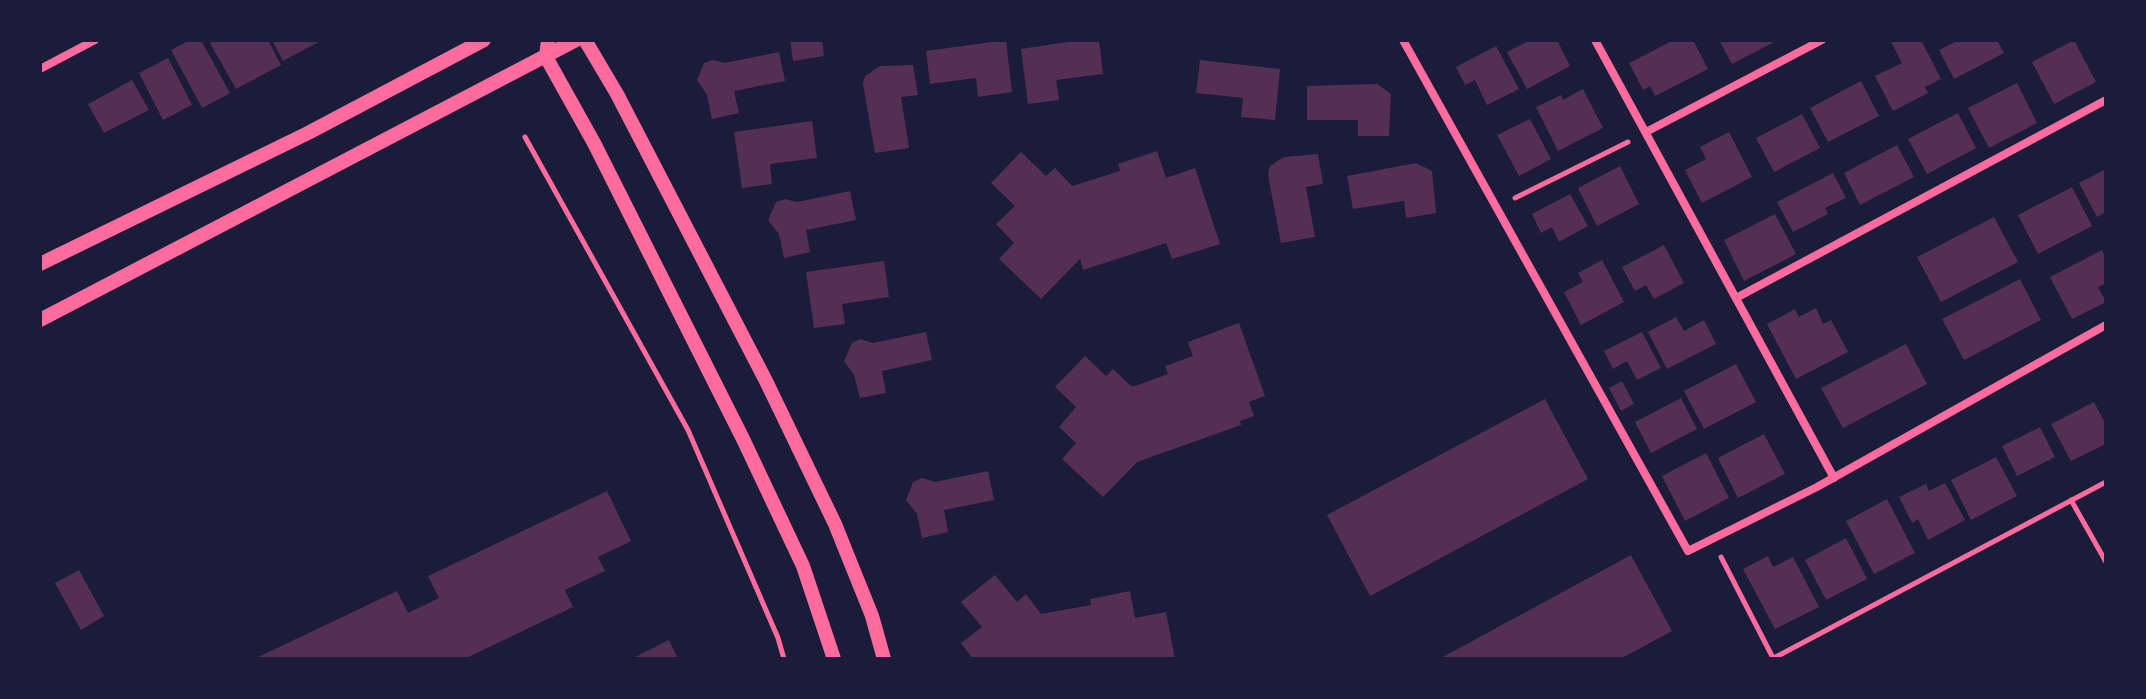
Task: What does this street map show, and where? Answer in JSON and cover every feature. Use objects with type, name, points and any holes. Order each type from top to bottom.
[{"type":"street","points":[[40,69],[95,40]]},
{"type":"street","points":[[40,264],[308,133],[484,40]]},
{"type":"street","points":[[548,40],[546,57],[594,143],[743,439],[803,566],[834,659]]},
{"type":"street","points":[[40,320],[576,40]]},
{"type":"street","points":[[585,40],[617,94],[773,396],[835,524],[872,616],[884,659]]},
{"type":"street","points":[[1403,40],[1688,551],[1834,478],[2106,325]]},
{"type":"street","points":[[1595,40],[1834,478]]},
{"type":"street","points":[[1646,132],[1822,40]]},
{"type":"street","points":[[1736,298],[2106,100]]},
{"type":"path","points":[[1497,208],[1646,132]]},
{"type":"path","points":[[525,137],[688,430],[778,638],[784,659]]},
{"type":"path","points":[[1712,539],[1773,659],[2106,482]]},
{"type":"path","points":[[2071,500],[2106,562]]},
{"type":"building","points":[[190,40],[201,40],[230,93],[202,108],[171,50]]},
{"type":"building","points":[[215,40],[268,40],[281,65],[236,89],[210,43]]},
{"type":"building","points":[[272,40],[322,40],[283,61]]},
{"type":"building","points":[[790,40],[822,40],[824,56],[793,61]]},
{"type":"building","points":[[1006,40],[1012,92],[978,97],[976,78],[930,84],[926,51]]},
{"type":"building","points":[[1099,40],[1103,74],[1056,80],[1059,100],[1028,104],[1021,49]]},
{"type":"building","points":[[1530,40],[1557,40],[1570,66],[1527,89],[1507,52]]},
{"type":"building","points":[[1674,40],[1693,40],[1708,69],[1655,96],[1650,86],[1643,90],[1629,63]]},
{"type":"building","points":[[1719,40],[1778,40],[1732,64]]},
{"type":"building","points":[[1890,40],[1921,40],[1941,79],[1925,87],[1928,93],[1893,111],[1875,76],[1902,63]]},
{"type":"building","points":[[1959,40],[1997,40],[2004,53],[1954,79],[1939,50]]},
{"type":"building","points":[[2074,40],[2096,82],[2054,104],[2032,62]]},
{"type":"building","points":[[1496,46],[1519,89],[1487,105],[1475,80],[1465,85],[1456,67]]},
{"type":"building","points":[[779,52],[785,81],[734,91],[739,113],[712,119],[707,95],[697,80],[704,63],[713,60],[725,63]]},
{"type":"building","points":[[168,58],[192,105],[163,120],[139,73]]},
{"type":"building","points":[[1200,60],[1280,69],[1275,120],[1241,117],[1243,98],[1196,93]]},
{"type":"building","points":[[913,65],[918,95],[901,97],[909,148],[875,153],[863,84],[865,76],[880,66]]},
{"type":"building","points":[[132,80],[149,110],[104,133],[88,104]]},
{"type":"building","points":[[1861,81],[1879,116],[1828,142],[1810,108]]},
{"type":"building","points":[[2017,83],[2037,123],[1989,148],[1968,108]]},
{"type":"building","points":[[1377,84],[1391,94],[1389,136],[1358,136],[1358,120],[1307,120],[1307,86]]},
{"type":"building","points":[[1583,89],[1603,128],[1558,151],[1536,107],[1561,95],[1563,100]]},
{"type":"building","points":[[1958,113],[1976,148],[1927,174],[1908,139]]},
{"type":"building","points":[[1802,114],[1820,148],[1774,172],[1756,138]]},
{"type":"building","points":[[1530,119],[1551,159],[1519,176],[1497,135]]},
{"type":"building","points":[[812,121],[817,158],[770,164],[772,184],[742,188],[734,132]]},
{"type":"building","points":[[1729,132],[1752,177],[1702,203],[1685,170],[1706,159],[1700,147]]},
{"type":"building","points":[[1897,145],[1914,177],[1860,205],[1844,173]]},
{"type":"building","points":[[1157,151],[1166,178],[1195,168],[1220,244],[1172,259],[1166,243],[1083,270],[1080,259],[1041,299],[999,259],[1014,243],[996,224],[1015,206],[991,183],[1021,152],[1046,176],[1055,168],[1072,186],[1120,171],[1118,164]]},
{"type":"building","points":[[1318,154],[1323,184],[1306,187],[1315,237],[1281,243],[1268,175],[1270,166],[1284,157]]},
{"type":"building","points":[[1416,163],[1432,171],[1436,213],[1406,218],[1404,201],[1353,209],[1347,176]]},
{"type":"building","points":[[1620,166],[1639,204],[1597,226],[1578,188]]},
{"type":"building","points":[[2106,169],[2106,212],[2097,217],[2079,183]]},
{"type":"building","points":[[1833,173],[1846,198],[1825,208],[1828,214],[1793,232],[1777,202]]},
{"type":"building","points":[[2072,187],[2092,226],[2038,254],[2018,215]]},
{"type":"building","points":[[850,191],[856,220],[806,230],[810,252],[784,258],[779,234],[768,220],[776,202],[785,199],[797,202]]},
{"type":"building","points":[[1570,194],[1588,226],[1559,242],[1552,227],[1541,233],[1532,214]]},
{"type":"building","points":[[1775,214],[1796,254],[1744,281],[1724,240]]},
{"type":"building","points":[[1994,217],[2018,262],[1941,302],[1917,257]]},
{"type":"building","points":[[1664,245],[1684,283],[1654,299],[1646,285],[1635,291],[1622,267]]},
{"type":"building","points":[[2102,250],[2106,259],[2106,283],[2098,287],[2106,302],[2072,319],[2050,277]]},
{"type":"building","points":[[1602,260],[1624,302],[1581,325],[1564,292],[1583,282],[1578,273]]},
{"type":"building","points":[[884,261],[889,297],[842,304],[845,324],[814,328],[806,272]]},
{"type":"building","points":[[2020,279],[2041,320],[1964,360],[1942,319]]},
{"type":"building","points":[[1816,308],[1823,324],[1831,320],[1848,352],[1796,379],[1767,324],[1795,309],[1799,317]]},
{"type":"building","points":[[1676,317],[1684,331],[1704,320],[1716,344],[1667,369],[1648,332]]},
{"type":"building","points":[[1239,323],[1265,396],[1249,402],[1254,416],[1240,421],[1241,425],[1137,462],[1103,497],[1062,459],[1076,443],[1059,427],[1076,407],[1055,387],[1085,356],[1106,376],[1113,369],[1131,386],[1135,386],[1168,374],[1165,366],[1193,356],[1188,342]]},
{"type":"building","points":[[926,332],[932,360],[882,371],[886,393],[860,398],[854,375],[844,361],[852,343],[860,339],[873,343]]},
{"type":"building","points":[[1642,332],[1661,368],[1637,380],[1627,361],[1613,369],[1604,351]]},
{"type":"building","points":[[1906,344],[1927,384],[1843,428],[1821,388]]},
{"type":"building","points":[[1736,364],[1756,402],[1704,429],[1684,391]]},
{"type":"building","points":[[1622,381],[1634,404],[1621,411],[1609,388]]},
{"type":"building","points":[[1681,398],[1697,429],[1651,453],[1635,422]]},
{"type":"building","points":[[1545,399],[1588,479],[1370,596],[1327,515]]},
{"type":"building","points":[[2094,402],[2106,425],[2106,444],[2071,461],[2051,424]]},
{"type":"building","points":[[2040,427],[2055,457],[2017,476],[2002,446]]},
{"type":"building","points":[[1764,434],[1785,474],[1738,498],[1718,458]]},
{"type":"building","points":[[1706,453],[1729,498],[1685,521],[1662,476]]},
{"type":"building","points":[[1996,457],[2017,496],[1971,520],[1951,480]]},
{"type":"building","points":[[988,471],[994,500],[944,510],[948,532],[922,538],[917,514],[906,500],[913,482],[922,478],[935,482]]},
{"type":"building","points":[[1945,483],[1965,520],[1928,540],[1918,519],[1912,523],[1899,497],[1926,484],[1929,491]]},
{"type":"building","points":[[607,491],[631,541],[598,557],[605,571],[565,590],[573,607],[464,659],[254,659],[397,591],[408,613],[439,598],[428,576]]},
{"type":"building","points":[[1887,499],[1915,553],[1874,574],[1846,521]]},
{"type":"building","points":[[1846,538],[1867,579],[1826,600],[1805,560]]},
{"type":"building","points":[[1631,555],[1672,631],[1620,659],[1439,659]]},
{"type":"building","points":[[1768,556],[1773,567],[1793,557],[1819,607],[1775,629],[1743,569]]},
{"type":"building","points":[[79,570],[104,616],[81,630],[55,583]]},
{"type":"building","points":[[995,575],[1017,602],[1026,594],[1041,614],[1091,605],[1090,599],[1130,591],[1135,618],[1166,612],[1175,659],[973,659],[961,643],[982,627],[961,602]]},
{"type":"building","points":[[669,640],[678,659],[631,659]]}]
